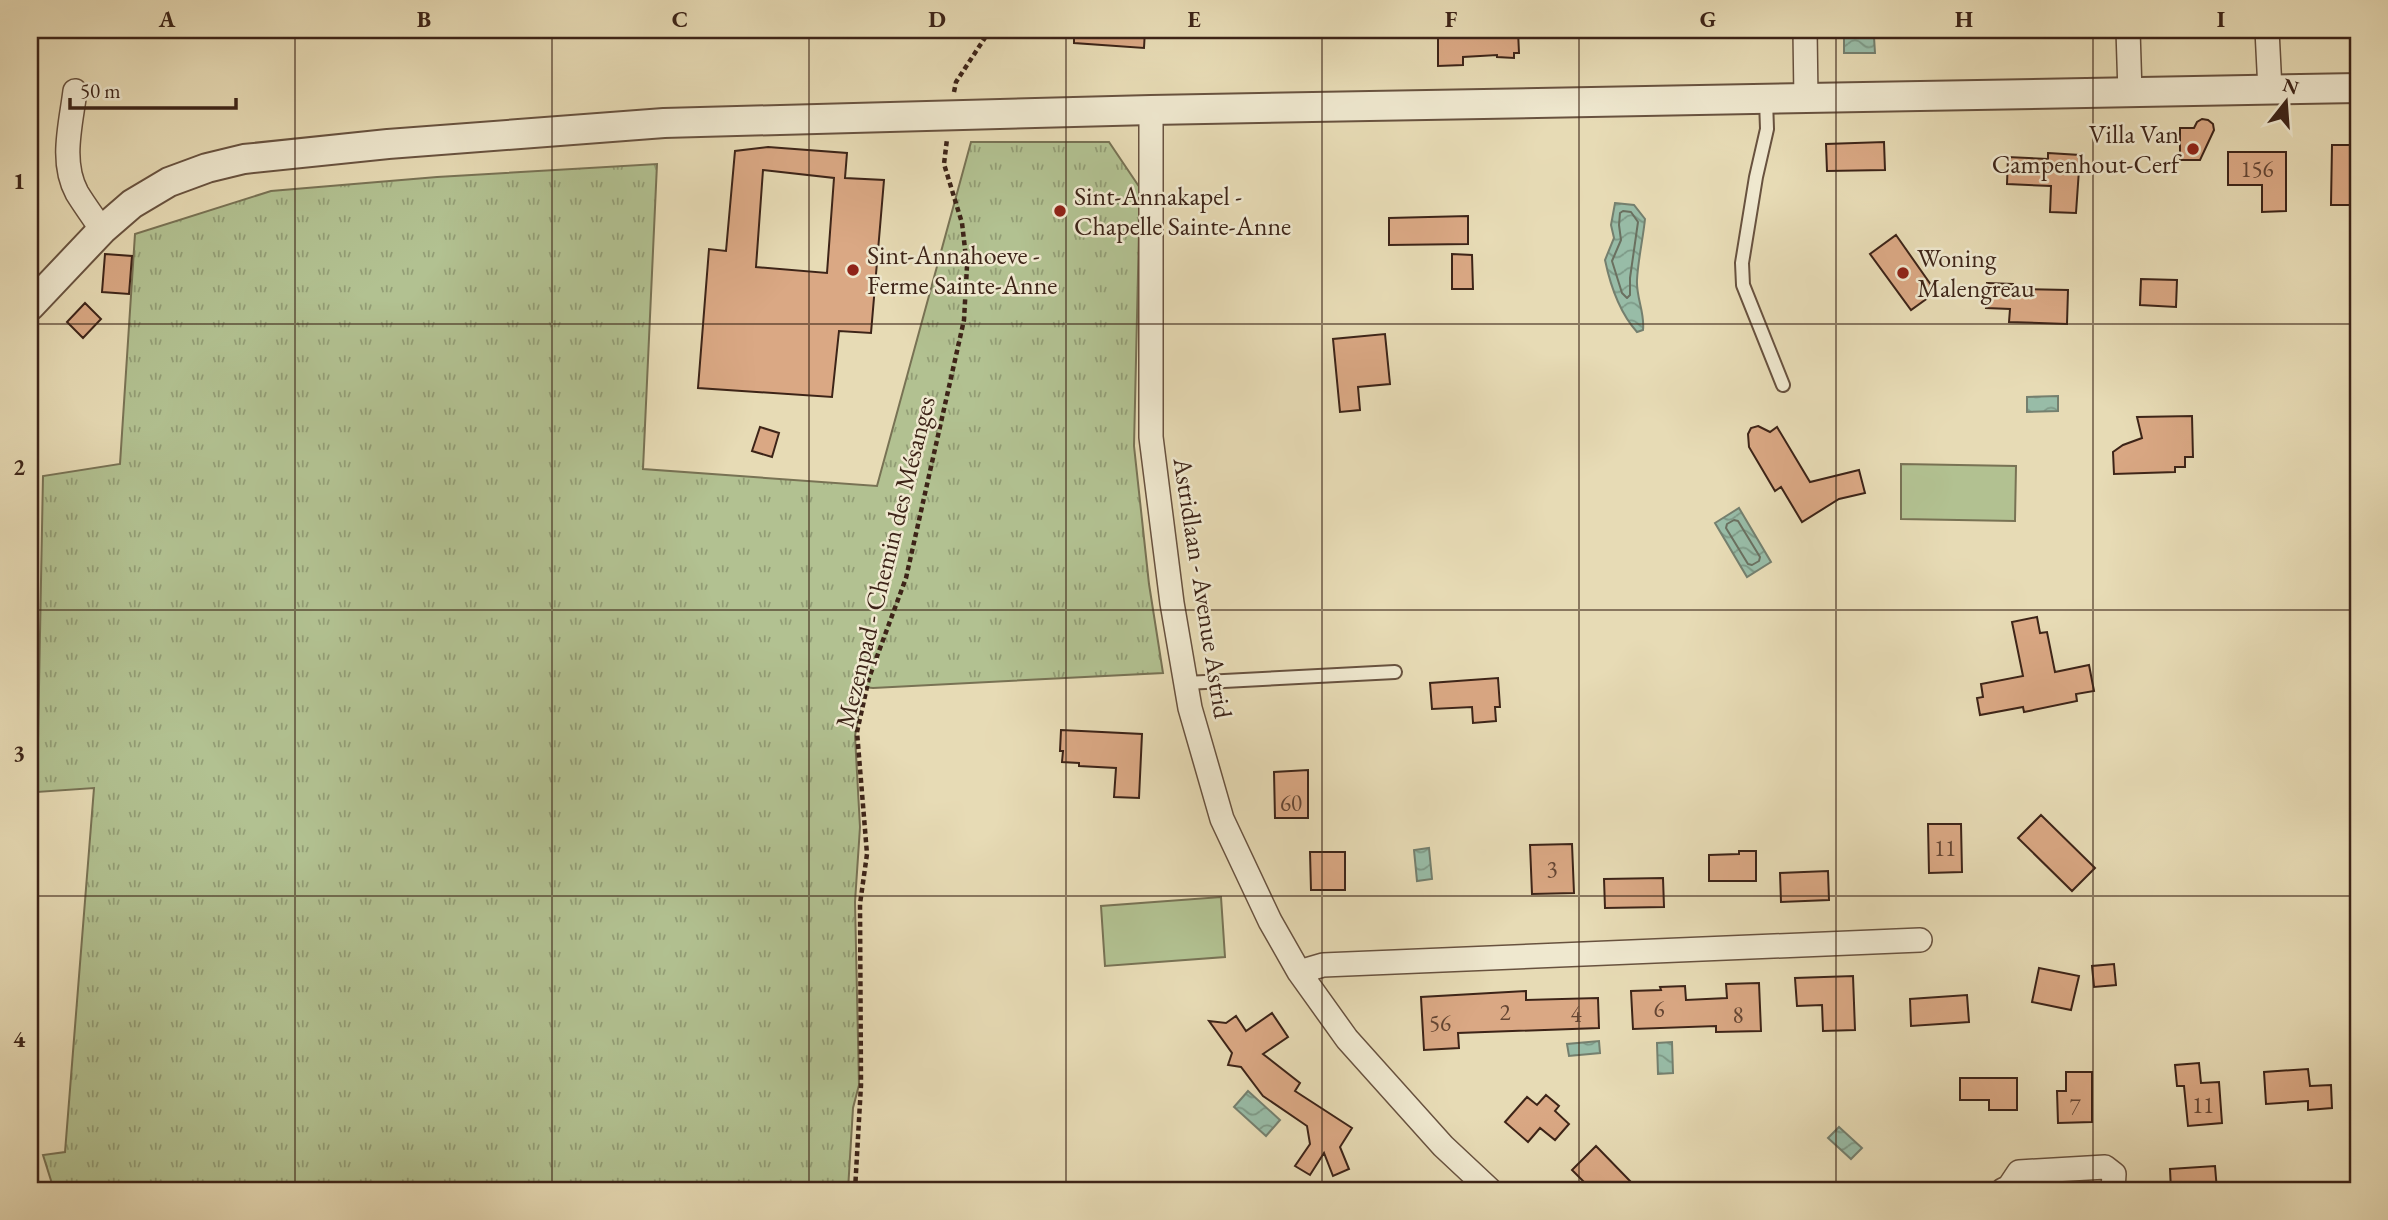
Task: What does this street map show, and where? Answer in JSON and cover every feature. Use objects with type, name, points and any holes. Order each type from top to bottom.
[{"type":"street","points":[[1805,30],[1806,99]]},
{"type":"street","points":[[2128,30],[2130,93]]},
{"type":"street","points":[[2267,30],[2270,90]]},
{"type":"street","points":[[30,306],[102,230],[132,204],[169,181],[207,167],[244,159],[388,144],[664,123],[1151,110],[2358,88]]},
{"type":"street","points":[[75,90],[67,156],[70,174],[76,192],[102,230]]},
{"type":"street","name":"Astridlaan - Avenue Astrid","points":[[1151,110],[1151,437],[1172,603],[1190,708],[1222,819],[1270,921],[1300,972],[1355,1049],[1443,1146],[1490,1190]]},
{"type":"street","points":[[1300,972],[1323,965],[1920,940]]},
{"type":"street","points":[[2008,1189],[2020,1172],[2105,1167],[2114,1174],[2113,1190]]},
{"type":"lane","points":[[1766,100],[1767,129],[1742,263],[1743,285],[1783,385]]},
{"type":"lane","points":[[1186,683],[1395,672]]},
{"type":"path","name":"Mezenpad - Chemin des Mésanges","points":[[855,1190],[862,1049],[860,904],[867,855],[857,732],[869,678],[905,579],[964,320],[968,266],[962,223],[944,164],[956,82],[990,30]]},
{"type":"green space","points":[[971,142],[1109,142],[1140,188],[1134,446],[1149,584],[1163,673],[863,687],[855,736],[860,827],[855,902],[859,1085],[853,1108],[848,1190],[54,1190],[43,1155],[65,1152],[94,788],[37,792],[43,476],[120,464],[135,234],[271,191],[437,177],[657,164],[643,469],[877,486]]},
{"type":"green space","points":[[1901,464],[2016,466],[2015,521],[1901,519]]},
{"type":"green space","points":[[1221,897],[1225,957],[1105,966],[1101,906]]},
{"type":"water","points":[[1874,37],[1875,53],[1844,53],[1844,38]]},
{"type":"water","points":[[1615,203],[1634,205],[1645,219],[1637,280],[1643,330],[1637,332],[1616,298],[1605,260],[1614,238],[1611,225]]},
{"type":"water","points":[[2058,396],[2058,411],[2027,412],[2027,397]]},
{"type":"water","points":[[1739,508],[1771,562],[1747,577],[1715,523]]},
{"type":"water","points":[[1429,848],[1432,879],[1417,881],[1414,850]]},
{"type":"water","points":[[1599,1041],[1600,1053],[1569,1056],[1567,1044]]},
{"type":"water","points":[[1672,1042],[1673,1073],[1658,1074],[1657,1043]]},
{"type":"water","points":[[1248,1091],[1280,1120],[1266,1136],[1234,1107]]},
{"type":"water","points":[[1839,1127],[1862,1148],[1851,1159],[1828,1138]]},
{"type":"building","points":[[1074,30],[1145,30],[1144,48],[1074,43]]},
{"type":"building","points":[[1518,31],[1519,53],[1514,53],[1514,58],[1497,55],[1463,57],[1463,65],[1438,66],[1438,32],[1462,34]]},
{"type":"building","name":"Villa Van Campenhout-Cerf","points":[[2202,119],[2213,124],[2214,130],[2200,160],[2180,160],[2180,128],[2194,128]]},
{"type":"building","points":[[1884,142],[1885,170],[1827,171],[1826,144]]},
{"type":"building","points":[[2332,145],[2358,145],[2358,205],[2331,205]]},
{"type":"building","name":"Sint-Annahoeve - Ferme Sainte-Anne","points":[[768,147],[847,153],[845,178],[884,180],[871,333],[839,331],[832,397],[698,388],[709,249],[726,251],[735,151]],"holes":[[[763,170],[834,178],[827,273],[756,267]]]},
{"type":"building","points":[[2228,152],[2286,152],[2286,211],[2262,212],[2262,185],[2228,185]]},
{"type":"building","points":[[2048,153],[2080,155],[2076,213],[2050,212],[2051,186],[2007,184],[2008,157],[2048,159]]},
{"type":"building","points":[[1468,216],[1468,244],[1389,245],[1389,218]]},
{"type":"building","name":"Woning Malengreau","points":[[1896,235],[1936,292],[1911,310],[1870,254]]},
{"type":"building","points":[[105,254],[132,256],[129,294],[102,292]]},
{"type":"building","points":[[1452,254],[1472,255],[1473,289],[1452,289]]},
{"type":"building","points":[[2141,279],[2177,280],[2176,307],[2140,305]]},
{"type":"building","points":[[1987,283],[2013,284],[2013,289],[2068,290],[2067,324],[2009,322],[2010,309],[1986,308]]},
{"type":"building","points":[[85,303],[101,319],[83,338],[67,322]]},
{"type":"building","points":[[1385,334],[1390,384],[1358,387],[1360,410],[1340,412],[1333,339]]},
{"type":"building","points":[[2192,416],[2193,457],[2185,457],[2185,467],[2175,467],[2175,472],[2114,474],[2113,452],[2142,438],[2137,417]]},
{"type":"building","points":[[1758,426],[1770,432],[1777,427],[1810,482],[1859,470],[1865,493],[1839,499],[1802,522],[1781,487],[1775,491],[1749,447],[1748,434],[1751,428]]},
{"type":"building","points":[[760,427],[779,433],[772,457],[752,451]]},
{"type":"building","points":[[2037,617],[2040,633],[2047,632],[2055,672],[2089,665],[2094,691],[2076,694],[2077,701],[2024,712],[2023,707],[1980,715],[1977,698],[1983,697],[1981,684],[2023,676],[2012,622]]},
{"type":"building","points":[[1498,678],[1500,707],[1495,707],[1496,721],[1473,723],[1472,707],[1432,709],[1430,683]]},
{"type":"building","points":[[1061,730],[1142,734],[1139,798],[1114,797],[1116,768],[1062,762]]},
{"type":"building","points":[[1308,770],[1308,818],[1275,818],[1274,772]]},
{"type":"building","points":[[2041,815],[2095,868],[2072,891],[2018,838]]},
{"type":"building","points":[[1928,824],[1961,824],[1962,872],[1929,873]]},
{"type":"building","points":[[1572,844],[1574,893],[1532,894],[1530,845]]},
{"type":"building","points":[[1739,851],[1756,851],[1756,881],[1709,881],[1709,855],[1739,854]]},
{"type":"building","points":[[1310,852],[1345,852],[1345,890],[1311,890]]},
{"type":"building","points":[[1828,871],[1829,900],[1781,902],[1780,873]]},
{"type":"building","points":[[1663,878],[1664,907],[1605,908],[1604,879]]},
{"type":"building","points":[[2114,964],[2116,985],[2094,987],[2092,966]]},
{"type":"building","points":[[2039,968],[2079,976],[2071,1010],[2032,1002]]},
{"type":"building","points":[[1853,976],[1855,1030],[1823,1031],[1822,1005],[1797,1006],[1795,978]]},
{"type":"building","points":[[1759,983],[1761,1031],[1716,1032],[1716,1026],[1633,1029],[1631,991],[1685,986],[1686,1000],[1727,998],[1726,984]]},
{"type":"building","points":[[1526,991],[1526,1000],[1598,998],[1599,1028],[1458,1033],[1459,1048],[1424,1050],[1421,997]]},
{"type":"building","points":[[1967,995],[1969,1022],[1911,1026],[1910,999]]},
{"type":"building","points":[[1272,1013],[1288,1037],[1263,1054],[1300,1083],[1295,1091],[1352,1128],[1340,1147],[1349,1169],[1333,1176],[1324,1153],[1310,1175],[1295,1166],[1310,1144],[1307,1126],[1263,1096],[1241,1067],[1228,1065],[1232,1053],[1209,1021],[1226,1023],[1236,1016],[1246,1031]]},
{"type":"building","points":[[2199,1063],[2201,1083],[2219,1082],[2222,1123],[2188,1126],[2184,1086],[2177,1086],[2175,1065]]},
{"type":"building","points":[[2308,1069],[2310,1086],[2331,1085],[2332,1108],[2308,1110],[2308,1101],[2266,1104],[2264,1072]]},
{"type":"building","points":[[2066,1072],[2092,1072],[2092,1122],[2058,1123],[2057,1091],[2066,1091]]},
{"type":"building","points":[[1960,1078],[2017,1078],[2017,1110],[1989,1110],[1989,1100],[1960,1100]]},
{"type":"building","points":[[1546,1095],[1559,1106],[1555,1111],[1569,1124],[1555,1140],[1540,1128],[1528,1142],[1505,1122],[1527,1097],[1537,1105]]},
{"type":"building","points":[[1596,1146],[1630,1181],[1620,1190],[1592,1190],[1572,1170]]},
{"type":"building","points":[[2215,1166],[2217,1190],[2171,1190],[2170,1169]]},
{"type":"place","name":"Villa Van Campenhout-Cerf","points":[[2193,149]]},
{"type":"place","name":"Sint-Annakapel - Chapelle Sainte-Anne","points":[[1060,211]]},
{"type":"place","name":"Sint-Annahoeve - Ferme Sainte-Anne","points":[[853,270]]},
{"type":"place","name":"Woning Malengreau","points":[[1903,273]]}]
